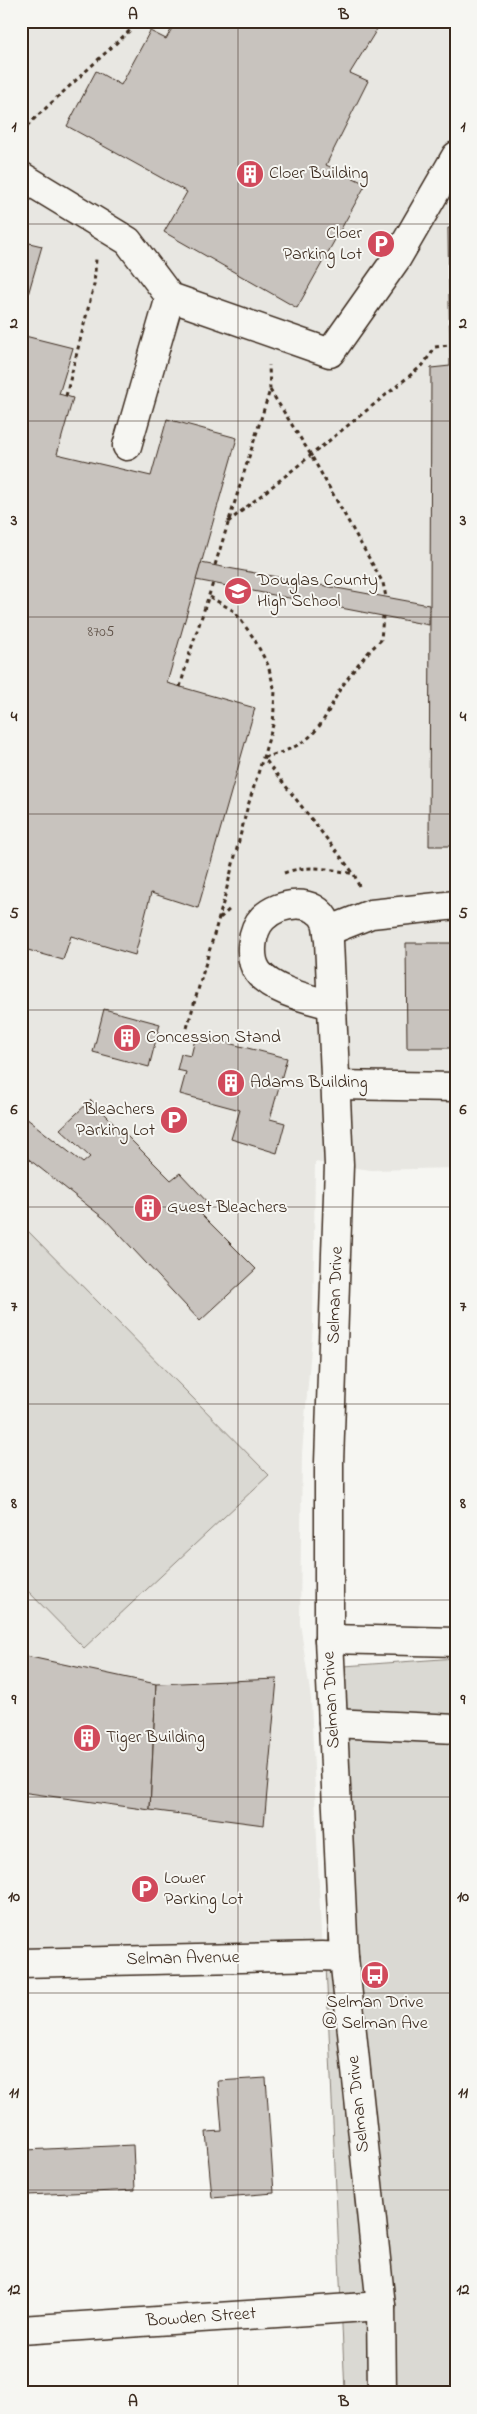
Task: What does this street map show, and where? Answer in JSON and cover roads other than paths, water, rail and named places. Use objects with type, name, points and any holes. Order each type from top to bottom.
[{"type":"street","points":[[21,176],[128,241],[170,297],[330,352],[397,258],[456,156]]},
{"type":"street","points":[[127,446],[170,297]]},
{"type":"street","name":"Selman Drive","points":[[331,1006],[290,992],[269,982],[258,972],[253,955],[252,940],[263,919],[280,908],[299,904],[313,907],[325,921],[328,931],[339,1188],[329,1464],[329,1639],[344,1958],[380,2306],[382,2393]]},
{"type":"street","points":[[328,931],[371,914],[456,905]]},
{"type":"street","points":[[335,1086],[456,1086]]},
{"type":"street","points":[[329,1639],[456,1642]]},
{"type":"street","points":[[333,1723],[456,1729]]},
{"type":"street","name":"Selman Avenue","points":[[21,1963],[322,1956],[344,1958]]},
{"type":"street","name":"Bowden Street","points":[[21,2330],[380,2306]]},
{"type":"place","name":"Cloer Building","points":[[250,174]]},
{"type":"place","name":"Cloer Parking Lot","points":[[381,244]]},
{"type":"place","name":"Douglas County High School","points":[[238,591]]},
{"type":"place","name":"Concession Stand","points":[[127,1038]]},
{"type":"place","name":"Adams Building","points":[[231,1083]]},
{"type":"place","name":"Bleachers Parking Lot","points":[[174,1120]]},
{"type":"place","name":"Guest Bleachers","points":[[148,1208]]},
{"type":"place","name":"Tiger Building","points":[[87,1738]]},
{"type":"place","name":"Lower Parking Lot","points":[[145,1889]]},
{"type":"place","name":"Selman Drive @ Selman Ave","points":[[375,1975]]}]
